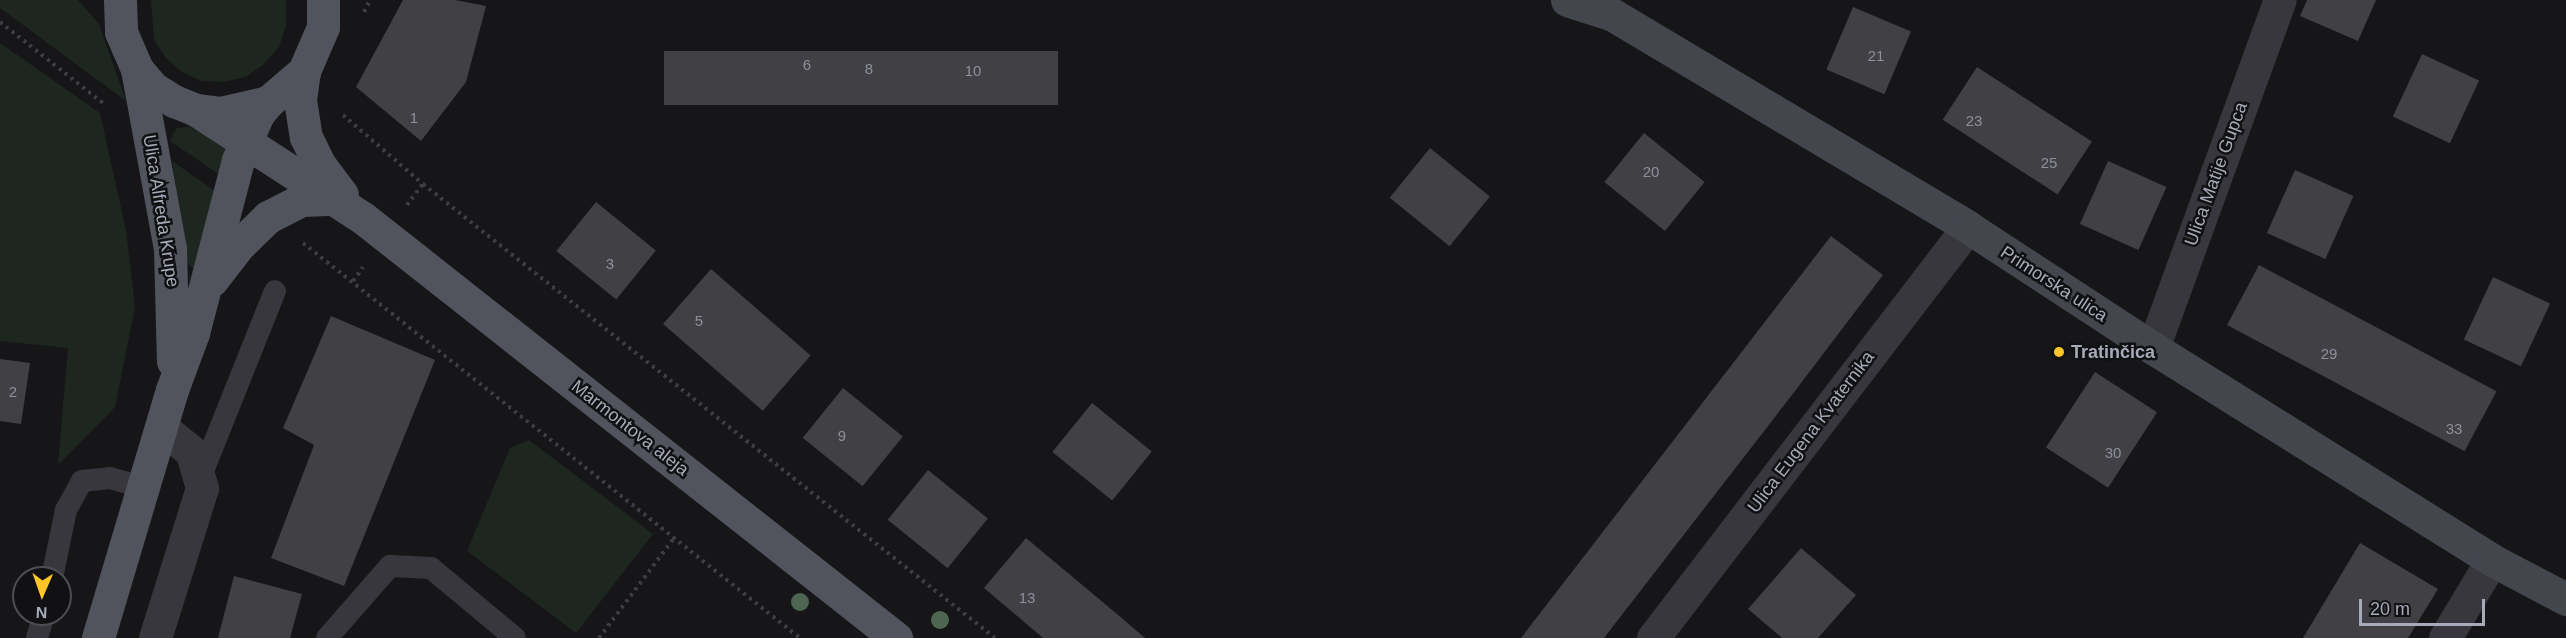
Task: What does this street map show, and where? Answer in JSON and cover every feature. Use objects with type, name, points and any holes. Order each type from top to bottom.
[{"type":"main road","points":[[103,0],[121,32],[137,69]]},
{"type":"main road","points":[[120,0],[121,32]]},
{"type":"main road","name":"Primorska ulica","points":[[1567,0],[1613,15],[1968,227],[2153,348],[2492,560],[2566,599]]},
{"type":"main road","points":[[196,110],[245,110],[268,102],[304,71],[336,10]]},
{"type":"main road","name":"Marmontova aleja","points":[[137,69],[153,87],[246,140],[363,218],[896,638]]},
{"type":"main road","name":"Ulica Alfreda Krupe","points":[[137,69],[170,249],[174,294],[172,390]]},
{"type":"main road","name":"Marmontova aleja","points":[[304,71],[301,109],[311,152],[363,218]]},
{"type":"main road","name":"Ulica Alfreda Krupe","points":[[98,638],[164,429],[172,390],[204,291],[246,140],[268,102]]},
{"type":"main road","points":[[204,291],[239,245],[268,217],[302,200],[334,199]]},
{"type":"street","name":"Ulica Matije Gupca","points":[[2153,348],[2280,0]]},
{"type":"street","name":"Ulica Eugena Kvaternika","points":[[1653,638],[1968,227]]},
{"type":"street","points":[[155,638],[202,488],[201,476],[192,452],[164,429]]},
{"type":"street","points":[[2445,638],[2492,560]]},
{"type":"lane","points":[[201,476],[275,291]]},
{"type":"lane","points":[[54,566],[66,510],[82,481],[110,478],[145,488]]},
{"type":"lane","points":[[327,638],[390,566],[431,568],[515,638]]},
{"type":"path","points":[[336,10],[370,0]]},
{"type":"path","points":[[0,22],[149,135]]},
{"type":"path","points":[[340,112],[423,184],[995,638]]},
{"type":"path","points":[[268,217],[800,638]]},
{"type":"path","points":[[599,638],[674,538]]},
{"type":"shaded area","points":[[0,0],[78,0],[99,24],[126,101],[0,8]]},
{"type":"shaded area","points":[[151,0],[286,0],[286,25],[279,47],[263,65],[245,77],[224,82],[202,81],[182,72],[166,58],[154,40]]},
{"type":"shaded area","points":[[0,43],[100,113],[126,230],[135,307],[115,407],[58,465],[68,348],[0,341]]},
{"type":"shaded area","points":[[190,127],[227,146],[223,177],[170,141],[176,128]]},
{"type":"shaded area","points":[[172,161],[219,194],[196,271],[186,262]]},
{"type":"shaded area","points":[[529,440],[653,534],[576,633],[467,551],[510,448]]},
{"type":"building","points":[[403,0],[455,0],[486,6],[466,82],[421,141],[356,87]]},
{"type":"building","points":[[2307,0],[2376,0],[2358,41],[2300,16]]},
{"type":"building","points":[[1853,7],[1911,32],[1884,94],[1826,70]]},
{"type":"building","points":[[664,51],[1058,51],[1058,105],[664,105]]},
{"type":"building","points":[[2422,54],[2479,81],[2450,143],[2393,117]]},
{"type":"building","points":[[1977,67],[2092,142],[2058,194],[1943,120]]},
{"type":"building","points":[[1644,133],[1705,182],[1665,231],[1604,182]]},
{"type":"building","points":[[1430,148],[1490,196],[1450,246],[1390,198]]},
{"type":"building","points":[[2108,161],[2166,187],[2138,250],[2080,224]]},
{"type":"building","points":[[2295,170],[2353,196],[2325,259],[2267,233]]},
{"type":"building","points":[[596,202],[656,250],[616,299],[556,251]]},
{"type":"building","points":[[1831,236],[1883,275],[1795,391],[1604,638],[1521,638]]},
{"type":"building","points":[[2259,265],[2497,391],[2465,451],[2227,325]]},
{"type":"building","points":[[711,269],[811,356],[763,411],[663,324]]},
{"type":"building","points":[[2493,277],[2550,304],[2521,366],[2464,340]]},
{"type":"building","points":[[331,316],[435,360],[344,586],[271,558],[314,445],[283,428]]},
{"type":"building","points":[[0,359],[30,363],[21,424],[0,421]]},
{"type":"building","points":[[2095,372],[2157,412],[2108,488],[2046,447]]},
{"type":"building","points":[[843,388],[903,436],[863,486],[803,438]]},
{"type":"building","points":[[1092,403],[1152,451],[1112,500],[1052,452]]},
{"type":"building","points":[[928,470],[988,518],[948,568],[888,520]]},
{"type":"building","points":[[1026,538],[1145,638],[1043,638],[984,588]]},
{"type":"building","points":[[2360,543],[2438,589],[2408,638],[2303,638]]},
{"type":"building","points":[[1801,548],[1856,595],[1818,638],[1782,638],[1748,609]]},
{"type":"building","points":[[234,576],[302,594],[290,638],[218,638]]},
{"type":"place","name":"Tratinčica","points":[[2059,352]]}]
